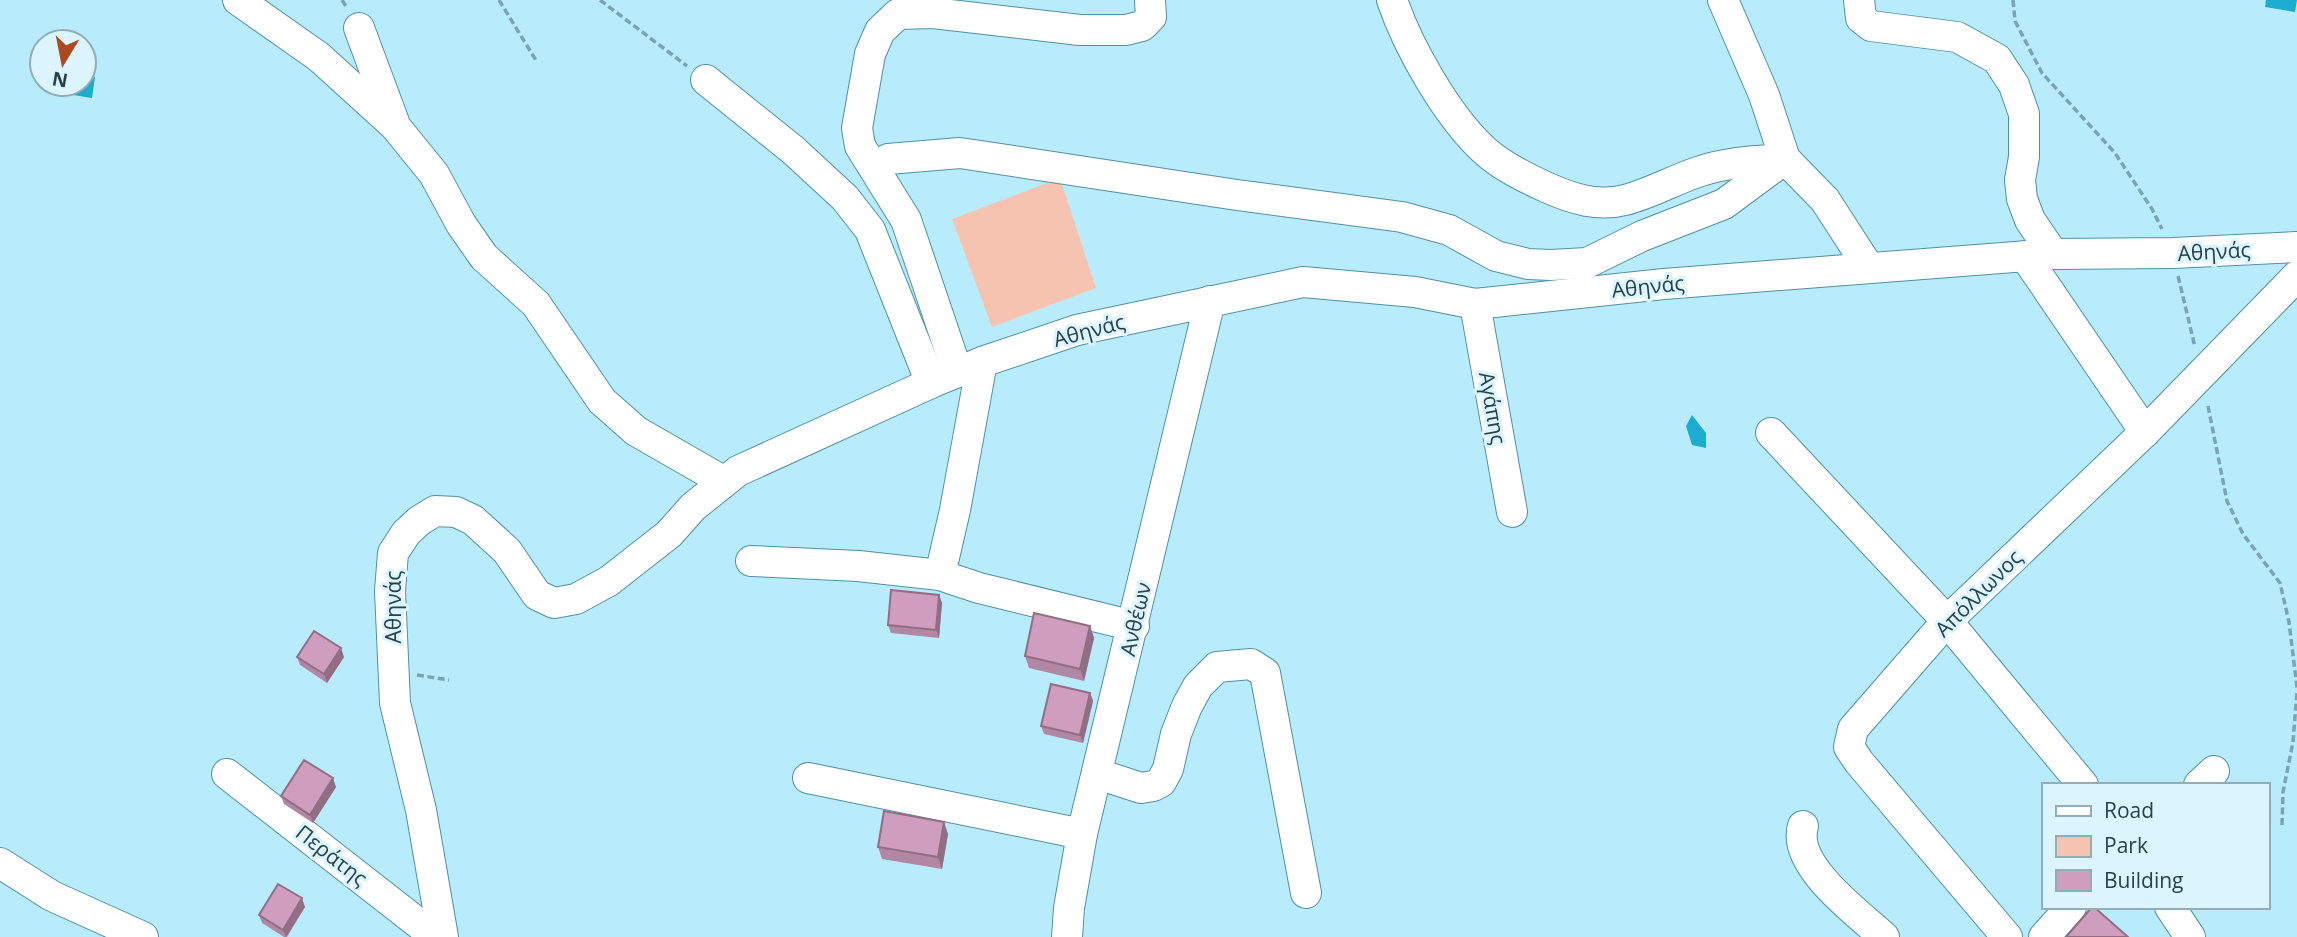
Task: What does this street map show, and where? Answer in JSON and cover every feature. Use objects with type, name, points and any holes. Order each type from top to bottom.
[{"type":"street","points":[[239,0],[319,57],[395,126],[434,174],[461,224],[484,257],[536,304],[602,401],[636,431],[723,481]]},
{"type":"street","points":[[940,575],[955,510],[957,372],[906,220],[860,146],[857,128],[870,54],[880,31],[898,14],[933,13],[1080,30],[1126,30],[1142,26],[1151,18],[1150,0]]},
{"type":"street","points":[[1392,0],[1399,19],[1454,116],[1485,151],[1526,178],[1561,194],[1594,204],[1625,200],[1697,172],[1733,162],[1785,159]]},
{"type":"street","points":[[1723,0],[1764,95],[1785,159],[1825,200],[1870,268]]},
{"type":"street","points":[[1859,0],[1861,18],[1871,26],[1957,37],[1997,59],[2014,85],[2024,114],[2024,157],[2020,180],[2022,199],[2039,255],[2144,432]]},
{"type":"street","points":[[359,28],[395,126]]},
{"type":"street","points":[[706,80],[793,150],[845,198],[870,230],[957,372]]},
{"type":"street","points":[[873,166],[888,159],[960,153],[1402,217],[1449,230],[1496,256],[1528,264],[1551,265],[1587,263],[1642,236],[1724,204],[1785,159]]},
{"type":"street","name":"Αθηνάς","points":[[443,937],[421,810],[396,703],[390,592],[393,553],[406,533],[435,511],[456,512],[473,520],[507,551],[537,595],[554,603],[576,599],[609,581],[669,534],[693,507],[738,471],[957,372],[1077,330],[1303,282],[1415,292],[1475,304],[1664,284],[2039,255],[2173,253],[2297,247]]},
{"type":"street","name":"Απόλλωνος","points":[[2007,937],[1859,762],[1849,747],[1853,729],[1947,621],[2144,432],[2297,276]]},
{"type":"street","name":"Ανθέων","points":[[1067,937],[1069,908],[1083,834],[1210,301]]},
{"type":"street","name":"Αγάπης","points":[[1475,304],[1512,512]]},
{"type":"street","points":[[1771,433],[1947,621],[2080,783]]},
{"type":"street","points":[[751,561],[858,566],[940,575],[979,588],[1134,626]]},
{"type":"street","points":[[1098,774],[1141,788],[1161,782],[1168,769],[1176,734],[1198,686],[1217,667],[1251,664],[1265,673],[1306,893]]},
{"type":"street","name":"Περάτης","points":[[227,774],[436,937]]},
{"type":"street","points":[[808,778],[1083,834]]},
{"type":"street","points":[[1802,825],[1800,836],[1816,873],[1884,937]]},
{"type":"street","points":[[0,863],[52,896],[143,937]]},
{"type":"street","points":[[2044,937],[2069,909]]},
{"type":"street","points":[[2171,909],[2190,937]]},
{"type":"path","points":[[499,0],[537,62]]},
{"type":"path","points":[[600,0],[706,80]]},
{"type":"path","points":[[2013,0],[2015,21],[2042,73],[2115,153],[2152,209],[2173,253],[2227,501],[2244,534],[2280,583],[2289,621],[2297,689],[2293,742],[2283,792],[2282,825]]},
{"type":"path","points":[[394,672],[449,680]]},
{"type":"green space","points":[[1060,178],[1096,288],[992,327],[952,219]]},
{"type":"water","points":[[2266,0],[2297,0],[2295,12],[2265,7]]},
{"type":"water","points":[[1692,415],[1706,433],[1706,448],[1692,445],[1686,426]]},
{"type":"building","points":[[891,590],[939,595],[936,630],[888,625]]},
{"type":"building","points":[[1034,613],[1090,626],[1080,669],[1025,656]]},
{"type":"building","points":[[314,631],[341,648],[324,674],[297,657]]},
{"type":"building","points":[[1051,684],[1090,693],[1080,735],[1041,726]]},
{"type":"building","points":[[304,760],[333,778],[310,815],[281,796]]},
{"type":"building","points":[[884,811],[944,822],[938,857],[878,847]]},
{"type":"building","points":[[278,884],[302,898],[283,930],[259,915]]},
{"type":"building","points":[[2090,909],[2096,909],[2128,937],[2066,937]]}]
